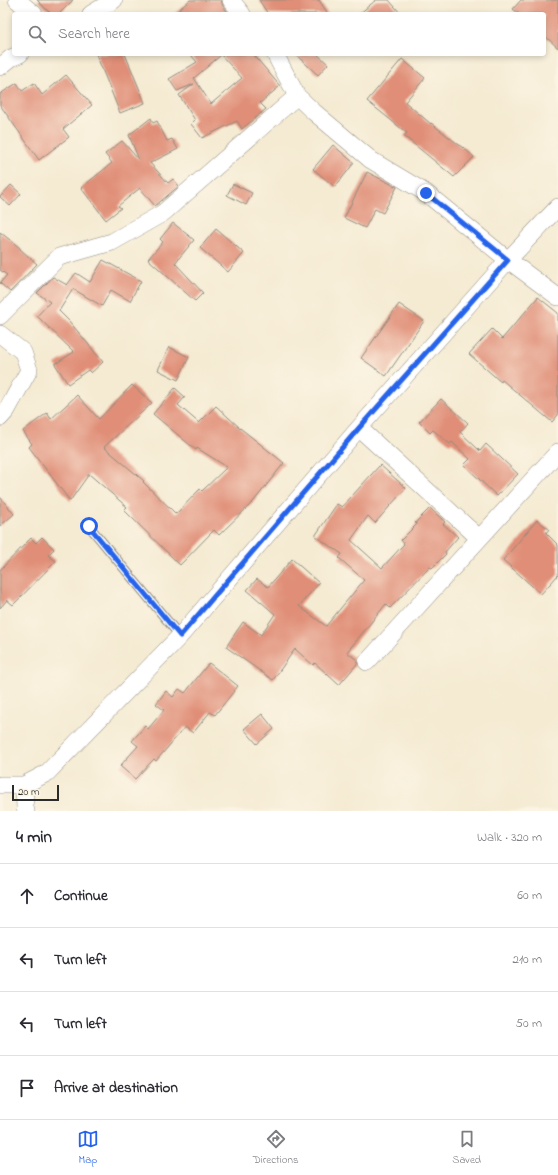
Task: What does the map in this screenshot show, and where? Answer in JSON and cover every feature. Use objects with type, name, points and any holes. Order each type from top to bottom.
[{"type":"street","points":[[17,0],[32,12]]},
{"type":"street","points":[[94,12],[114,0]]},
{"type":"street","points":[[231,0],[240,12]]},
{"type":"street","points":[[0,67],[16,56]]},
{"type":"street","points":[[276,56],[297,96],[371,160],[426,193],[508,260],[558,297]]},
{"type":"street","points":[[0,316],[59,257],[112,242],[163,213],[297,96]]},
{"type":"street","points":[[0,785],[24,785],[47,773],[180,636],[359,428],[508,260],[558,207]]},
{"type":"street","points":[[0,334],[23,352],[28,370],[7,410],[0,418]]},
{"type":"street","points":[[359,428],[479,538]]},
{"type":"street","points":[[367,662],[558,452]]},
{"type":"street","points":[[24,785],[26,811]]},
{"type":"lane","points":[[89,526],[180,636]]},
{"type":"building","points":[[37,0],[73,0],[61,12],[49,12]]},
{"type":"building","points":[[190,0],[221,0],[228,12],[176,12]]},
{"type":"building","points":[[259,0],[319,0],[327,12],[267,12]]},
{"type":"building","points":[[376,0],[389,0],[399,12],[361,12]]},
{"type":"building","points":[[521,0],[558,0],[558,48],[546,37],[546,12],[517,12],[513,9]]},
{"type":"building","points":[[97,56],[126,56],[145,103],[120,113]]},
{"type":"building","points":[[192,56],[220,56],[194,78],[211,104],[242,78],[222,56],[255,56],[280,86],[260,103],[266,109],[242,129],[237,121],[202,138],[191,124],[195,120],[179,95],[194,84],[177,91],[169,79],[197,62]]},
{"type":"building","points":[[297,56],[319,56],[328,64],[318,75]]},
{"type":"building","points":[[402,59],[425,78],[405,102],[474,157],[454,177],[404,136],[407,133],[367,101]]},
{"type":"building","points":[[66,75],[92,105],[63,129],[69,137],[39,160],[0,105],[0,94],[17,83],[22,91],[34,83],[42,95]]},
{"type":"building","points":[[151,118],[153,123],[157,121],[167,141],[172,139],[178,149],[150,163],[168,183],[173,179],[179,186],[155,206],[140,188],[118,206],[121,208],[106,220],[81,188],[112,163],[105,154],[122,141],[139,160],[129,135]]},
{"type":"building","points":[[333,145],[354,163],[335,187],[313,169]]},
{"type":"building","points":[[367,172],[397,187],[383,213],[375,209],[365,228],[344,218]]},
{"type":"building","points":[[233,184],[252,193],[246,205],[227,195]]},
{"type":"building","points":[[11,185],[21,194],[10,206],[0,197]]},
{"type":"building","points":[[173,223],[194,240],[175,263],[203,293],[195,301],[148,259],[163,242],[160,239]]},
{"type":"building","points":[[216,229],[244,253],[228,272],[200,248]]},
{"type":"building","points":[[0,232],[37,264],[10,292],[0,283],[7,275],[0,270]]},
{"type":"building","points":[[103,260],[141,281],[130,301],[111,290],[102,306],[73,289],[59,311],[103,362],[91,373],[88,370],[68,384],[55,364],[74,352],[37,316],[50,302],[37,293],[53,277],[67,285],[76,273],[90,282]]},
{"type":"building","points":[[538,297],[558,313],[558,415],[552,422],[502,380],[501,382],[469,354],[492,329],[502,339]]},
{"type":"building","points":[[399,304],[424,321],[386,376],[361,358]]},
{"type":"building","points":[[169,347],[189,357],[178,380],[158,370]]},
{"type":"building","points":[[132,385],[152,403],[104,447],[144,481],[143,482],[176,514],[200,489],[202,491],[227,467],[197,448],[196,450],[153,414],[175,388],[185,397],[178,405],[199,423],[216,406],[240,428],[284,463],[254,501],[219,535],[214,530],[180,565],[124,510],[127,507],[89,474],[70,501],[29,447],[32,444],[23,431],[47,413],[51,419],[77,395],[99,419]]},
{"type":"building","points":[[441,399],[468,423],[460,432],[480,451],[486,444],[518,474],[497,496],[464,465],[470,459],[452,442],[450,444],[433,430],[430,433],[419,422]]},
{"type":"building","points":[[380,465],[406,488],[375,523],[368,516],[351,540],[382,568],[404,544],[401,540],[430,508],[445,522],[443,524],[458,537],[445,552],[446,554],[432,568],[430,567],[390,608],[386,604],[347,652],[357,660],[357,664],[339,685],[315,663],[313,665],[295,649],[273,680],[226,647],[243,622],[261,635],[275,614],[247,590],[257,579],[268,587],[292,559],[319,583],[299,606],[326,626],[364,580],[339,558],[342,554],[315,536],[337,504],[342,507]]},
{"type":"building","points":[[0,497],[14,514],[0,526]]},
{"type":"building","points":[[537,520],[549,529],[546,533],[558,545],[558,575],[541,594],[503,560]]},
{"type":"building","points":[[42,537],[54,549],[48,555],[56,561],[13,605],[7,600],[0,608],[0,570],[31,538],[36,543]]},
{"type":"building","points":[[209,663],[238,686],[215,715],[210,712],[193,733],[185,727],[156,761],[154,759],[135,779],[120,766],[138,746],[132,741],[145,726],[148,729],[164,710],[156,704],[166,691],[173,697],[179,689],[185,693]]},
{"type":"building","points":[[262,714],[274,729],[257,744],[244,729]]},
{"type":"route","points":[[89,526],[180,636],[359,428],[508,260],[426,193]]}]
